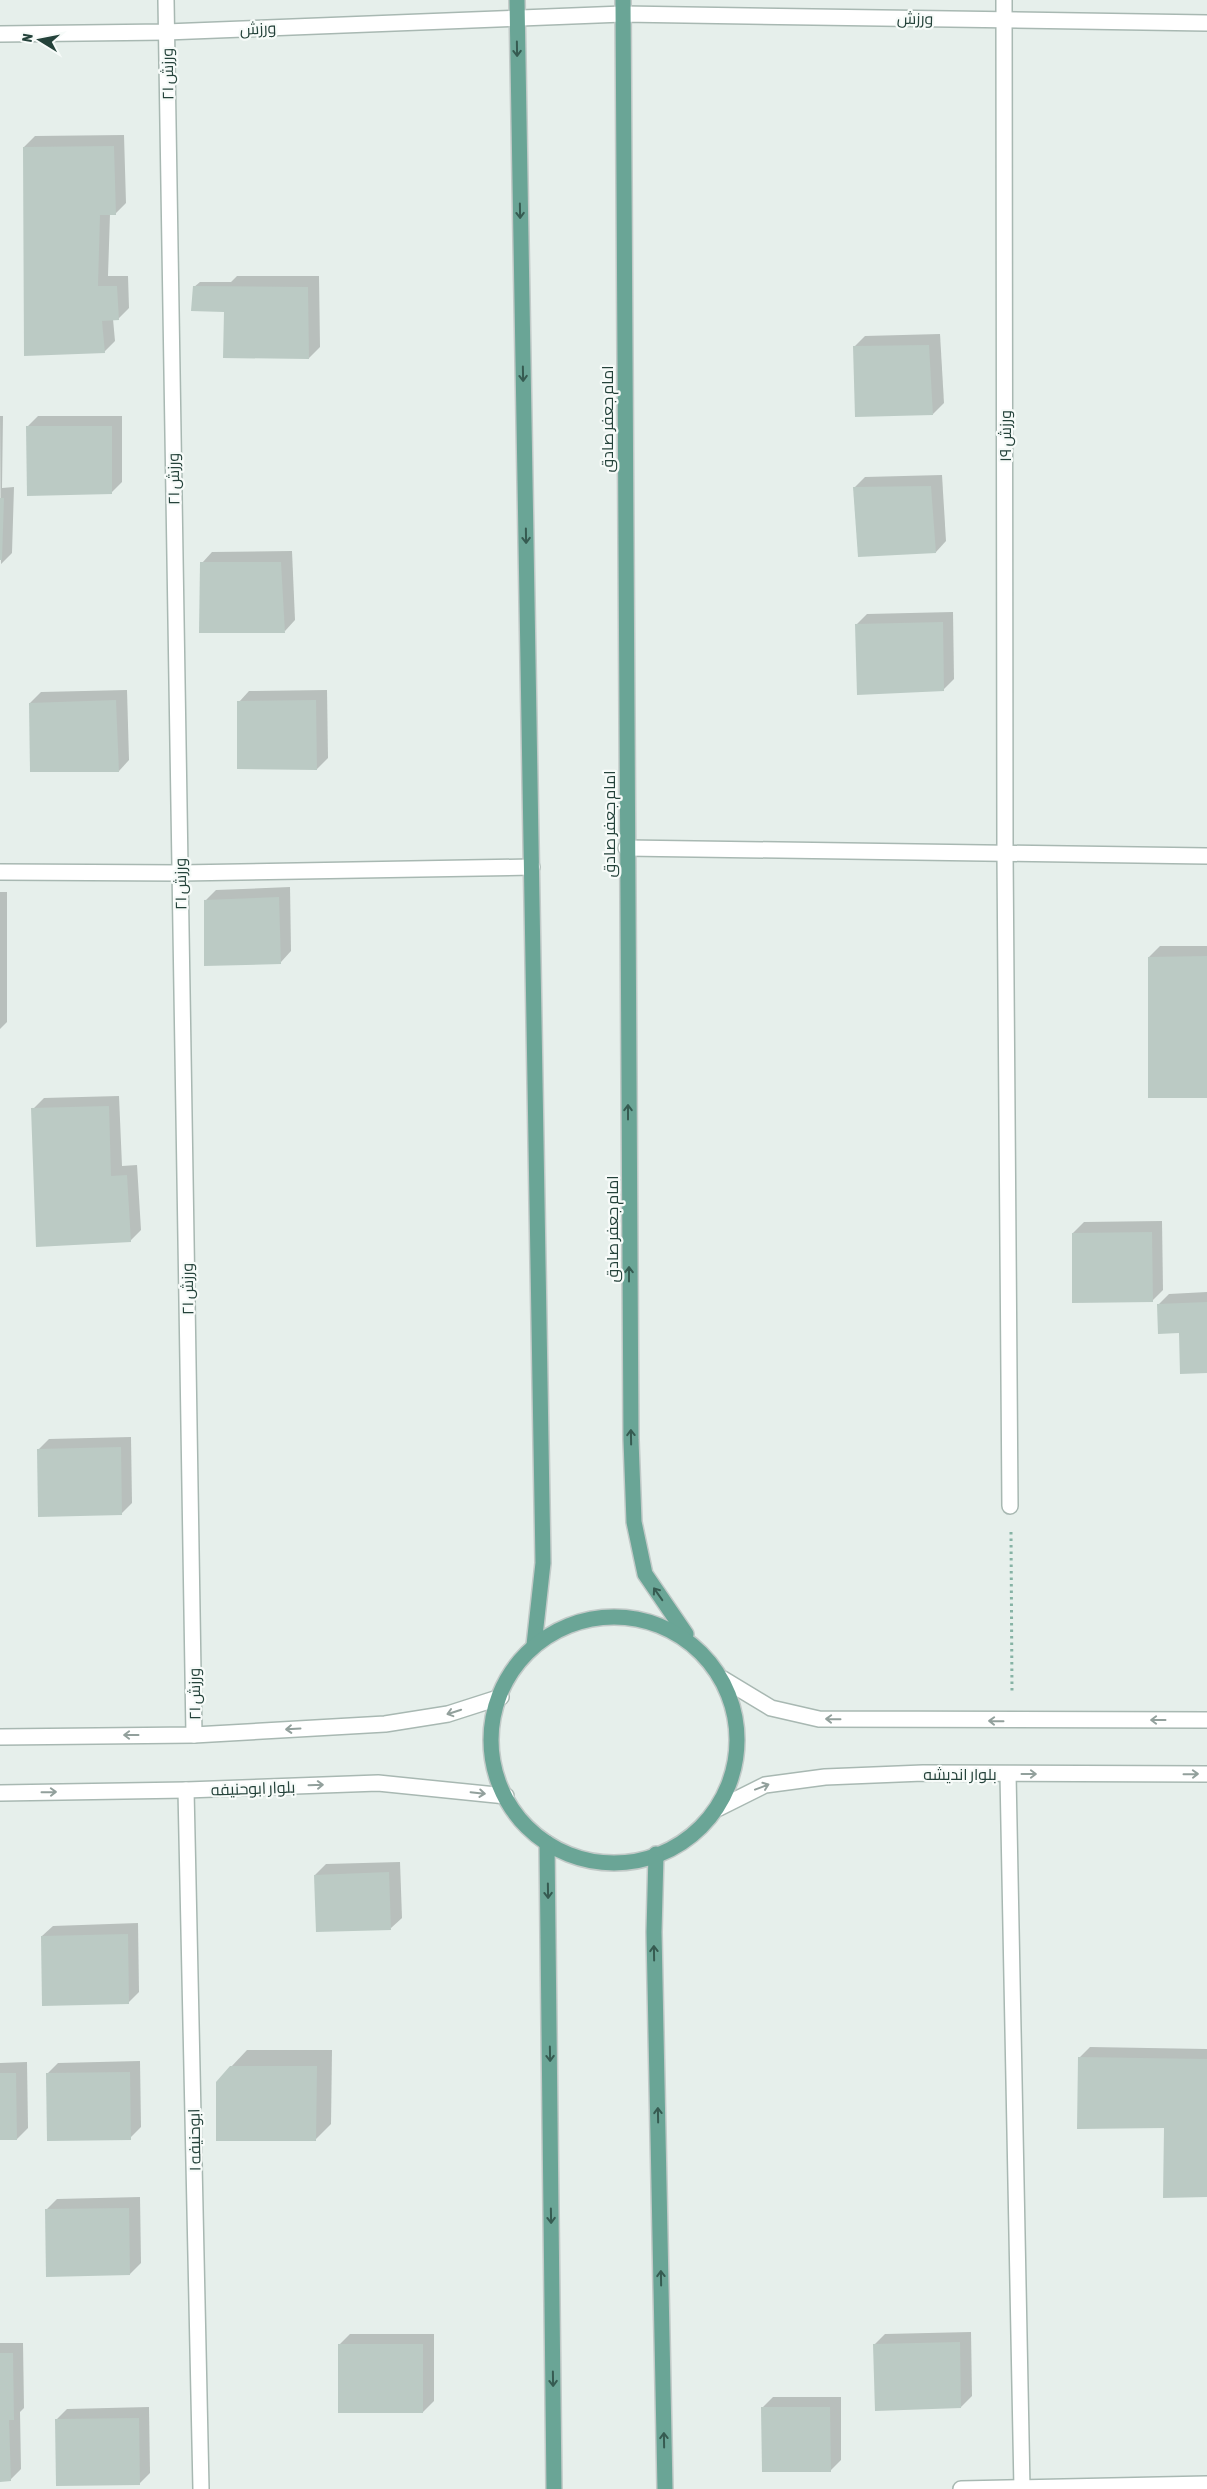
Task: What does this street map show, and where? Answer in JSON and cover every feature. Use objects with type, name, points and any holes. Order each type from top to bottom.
[{"type":"main road","points":[[517,0],[543,1563],[534,1645]]},
{"type":"main road","name":"امام جعفر صادق","points":[[623,7],[630,1421],[634,1522],[645,1574],[686,1634],[723,1679]]},
{"type":"main road","points":[[686,1634],[659,1623],[614,1615],[570,1624],[534,1645],[506,1678],[490,1729],[497,1783],[526,1829],[571,1858],[628,1865],[682,1845],[719,1808],[737,1759],[736,1718],[723,1679]]},
{"type":"main road","points":[[547,1843],[554,2489]]},
{"type":"main road","points":[[656,1854],[654,1932],[665,2489]]},
{"type":"street","name":"ورزش ۲۱","points":[[166,0],[194,1735]]},
{"type":"street","name":"ورزش ۱۹","points":[[1004,0],[1005,853],[1010,1506]]},
{"type":"street","name":"ورزش","points":[[0,34],[166,32],[517,17],[623,7],[1005,19],[1207,23]]},
{"type":"street","points":[[626,848],[1207,856]]},
{"type":"street","points":[[0,872],[180,873],[532,867]]},
{"type":"street","points":[[723,1679],[771,1708],[819,1719],[1012,1721],[1207,1720]]},
{"type":"street","points":[[0,1737],[194,1735],[385,1724],[448,1714],[500,1696]]},
{"type":"street","name":"بلوار اندیشه","points":[[719,1808],[765,1784],[825,1777],[923,1773],[1207,1774]]},
{"type":"street","points":[[1008,1774],[1022,2488]]},
{"type":"street","name":"بلوار ابوحنیفه","points":[[0,1793],[186,1790],[378,1783],[506,1796]]},
{"type":"street","name":"ابوحنیفه ۱","points":[[186,1790],[201,2489]]},
{"type":"street","points":[[961,2489],[1207,2484]]},
{"type":"path","points":[[1010,1506],[1012,1721]]},
{"type":"building","points":[[114,146],[116,215],[100,215],[98,286],[117,286],[119,320],[102,321],[105,353],[24,356],[23,147]]},
{"type":"building","points":[[193,286],[308,287],[309,359],[223,358],[224,312],[191,311]]},
{"type":"building","points":[[929,345],[933,415],[855,417],[853,346]]},
{"type":"building","points":[[26,426],[112,426],[112,494],[27,496]]},
{"type":"building","points":[[931,486],[936,553],[858,557],[853,487]]},
{"type":"building","points":[[0,498],[4,498],[2,560],[0,560]]},
{"type":"building","points":[[200,562],[281,562],[285,633],[199,633]]},
{"type":"building","points":[[943,622],[944,691],[857,695],[855,624]]},
{"type":"building","points":[[116,700],[119,772],[30,772],[29,703]]},
{"type":"building","points":[[316,700],[317,770],[237,769],[237,701]]},
{"type":"building","points":[[279,897],[281,964],[204,966],[204,900]]},
{"type":"building","points":[[1207,956],[1207,1098],[1148,1098],[1148,957]]},
{"type":"building","points":[[109,1106],[111,1176],[127,1175],[131,1242],[36,1247],[31,1108]]},
{"type":"building","points":[[1152,1232],[1153,1302],[1072,1303],[1072,1233]]},
{"type":"building","points":[[1207,1302],[1207,1373],[1180,1374],[1179,1333],[1158,1334],[1157,1304]]},
{"type":"building","points":[[121,1447],[122,1515],[38,1517],[37,1449]]},
{"type":"building","points":[[389,1872],[391,1930],[316,1932],[314,1875]]},
{"type":"building","points":[[128,1934],[129,2004],[42,2006],[41,1936]]},
{"type":"building","points":[[1078,2057],[1207,2059],[1207,2197],[1163,2198],[1164,2128],[1077,2129]]},
{"type":"building","points":[[230,2066],[317,2066],[316,2141],[216,2141],[216,2082]]},
{"type":"building","points":[[130,2072],[131,2140],[47,2141],[46,2073]]},
{"type":"building","points":[[0,2073],[16,2073],[17,2140],[0,2140]]},
{"type":"building","points":[[129,2208],[130,2275],[46,2277],[45,2209]]},
{"type":"building","points":[[960,2342],[961,2408],[875,2411],[873,2344]]},
{"type":"building","points":[[338,2344],[423,2344],[423,2413],[338,2413]]},
{"type":"building","points":[[0,2353],[13,2353],[14,2420],[9,2420],[11,2481],[0,2482]]},
{"type":"building","points":[[761,2407],[830,2407],[831,2472],[762,2472]]},
{"type":"building","points":[[139,2418],[140,2485],[56,2486],[55,2419]]}]
